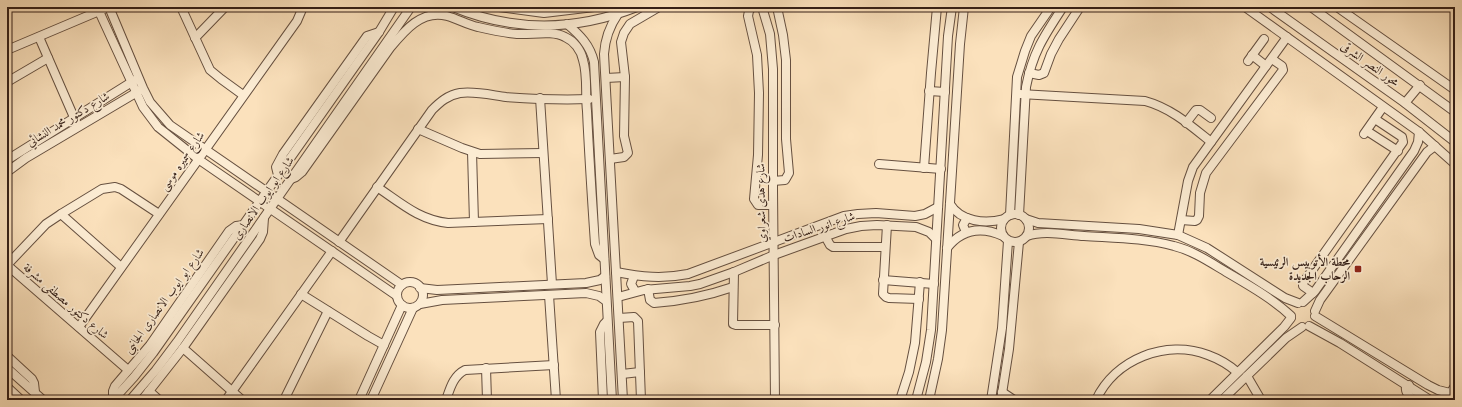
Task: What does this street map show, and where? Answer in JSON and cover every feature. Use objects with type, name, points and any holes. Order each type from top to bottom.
[{"type":"street","points":[[7,50],[39,37],[98,9],[108,7],[150,102],[165,119],[205,150],[402,285]]},
{"type":"street","points":[[182,7],[210,70],[243,95]]},
{"type":"street","points":[[195,38],[224,7]]},
{"type":"street","name":"شارع سميره موسى","points":[[78,328],[297,21],[303,7]]},
{"type":"street","name":"شارع ابو ايوب الانصارى","points":[[113,400],[153,353],[379,32],[394,7]]},
{"type":"street","name":"شارع ابو ايوب الانصارى","points":[[130,400],[167,356],[270,208],[388,46],[411,7]]},
{"type":"street","points":[[453,7],[473,15],[505,22],[542,25],[567,24],[597,20],[637,7]]},
{"type":"street","points":[[499,7],[544,13],[594,7]]},
{"type":"street","points":[[610,159],[624,156],[628,152],[624,131],[625,77],[621,42],[624,33],[630,24],[659,7]]},
{"type":"street","points":[[752,7],[748,16],[757,55],[758,131],[758,155],[754,199],[758,205],[773,205]]},
{"type":"street","name":"شارع هدى شعراوي","points":[[762,7],[772,46],[776,400]]},
{"type":"street","points":[[773,181],[785,180],[789,173],[786,139],[785,48],[777,7]]},
{"type":"street","points":[[924,168],[929,91],[937,7]]},
{"type":"street","points":[[916,400],[923,376],[931,330],[948,36],[952,7]]},
{"type":"street","points":[[929,400],[938,359],[942,330],[960,44],[964,7]]},
{"type":"street","points":[[1015,217],[1017,77],[1025,51],[1039,23],[1051,7]]},
{"type":"street","points":[[991,400],[1002,328],[1005,238],[1001,229],[1015,217],[1029,73],[1037,48],[1064,7]]},
{"type":"street","points":[[1245,7],[1419,132],[1455,164]]},
{"type":"street","name":"محور النصر الشرقى","points":[[1270,7],[1405,103],[1455,142]]},
{"type":"street","name":"محور النصر الشرقى","points":[[1311,7],[1378,54],[1455,112]]},
{"type":"street","points":[[1338,7],[1455,90]]},
{"type":"street","points":[[1029,73],[1040,75],[1044,73],[1051,54],[1059,39],[1079,8]]},
{"type":"street","points":[[98,9],[142,107],[158,128],[198,159],[397,296],[402,305],[405,307],[442,300],[586,293],[599,296],[606,301]]},
{"type":"street","points":[[618,14],[608,33],[605,44],[605,61],[623,400]]},
{"type":"street","points":[[388,46],[415,22],[436,15],[446,16],[494,31],[528,34],[553,33],[560,34],[572,41],[581,53],[585,68],[595,244],[599,255],[604,259]]},
{"type":"street","points":[[567,24],[586,42],[594,62],[612,400]]},
{"type":"street","points":[[39,37],[78,128]]},
{"type":"street","points":[[1178,235],[1190,174],[1195,164],[1287,37]]},
{"type":"street","points":[[1264,39],[1250,58],[1266,66]]},
{"type":"street","points":[[1378,54],[1387,42]]},
{"type":"street","points":[[7,82],[48,58]]},
{"type":"street","points":[[1181,220],[1195,221],[1199,218],[1200,193],[1206,173],[1283,70],[1282,66],[1272,59]]},
{"type":"street","points":[[594,62],[597,60],[605,61]]},
{"type":"street","points":[[1329,67],[1352,65]]},
{"type":"street","points":[[606,78],[625,77]]},
{"type":"street","name":"شارع دكتور محمد النشائي","points":[[7,160],[139,78]]},
{"type":"street","points":[[1405,103],[1420,85]]},
{"type":"street","points":[[773,86],[786,86]]},
{"type":"street","name":"شارع دكتور محمد النشائي","points":[[7,172],[26,158],[143,88]]},
{"type":"street","points":[[929,91],[945,92]]},
{"type":"street","points":[[339,242],[418,129],[432,110],[441,101],[452,95],[461,93],[540,98],[596,99]]},
{"type":"street","points":[[1016,94],[1145,101],[1163,107],[1211,142]]},
{"type":"street","points":[[540,98],[552,284]]},
{"type":"street","points":[[1383,107],[1365,133],[1398,151]]},
{"type":"street","points":[[1186,123],[1196,110],[1200,110],[1211,118]]},
{"type":"street","points":[[1227,119],[1239,128]]},
{"type":"street","points":[[1312,294],[1303,286],[1303,283],[1404,142],[1402,137],[1375,119]]},
{"type":"street","points":[[598,123],[608,121]]},
{"type":"street","points":[[418,129],[472,152],[488,154],[543,153]]},
{"type":"street","points":[[758,131],[773,130]]},
{"type":"street","points":[[1210,400],[1284,327],[1291,317],[1293,307],[1312,294],[1417,147],[1419,132]]},
{"type":"street","points":[[1222,400],[1286,338],[1313,322],[1320,300],[1427,152],[1435,146]]},
{"type":"street","points":[[472,152],[474,222]]},
{"type":"street","points":[[879,164],[941,169]]},
{"type":"street","points":[[7,265],[46,224],[102,189],[115,187],[127,192],[159,214]]},
{"type":"street","points":[[377,187],[419,216],[428,220],[448,223],[548,219]]},
{"type":"street","points":[[950,204],[954,210],[967,218],[978,221],[987,222],[1015,217],[1038,223],[1139,229],[1178,235],[1208,248],[1285,298],[1300,303],[1309,304],[1315,314],[1412,376],[1438,390],[1451,393]]},
{"type":"street","name":"شارع انور السادات","points":[[616,272],[634,276],[659,278],[688,274],[838,218],[858,214],[876,213],[915,216],[925,214],[938,207]]},
{"type":"street","points":[[61,214],[121,267]]},
{"type":"street","points":[[858,214],[861,226]]},
{"type":"street","points":[[142,400],[183,348],[260,239],[264,224],[264,217]]},
{"type":"street","points":[[1015,217],[1029,225],[1027,236]]},
{"type":"street","points":[[966,232],[963,225],[967,218]]},
{"type":"street","name":"شارع ابو ايوب الانصارى الجانبى","points":[[113,400],[113,391],[115,386],[150,345],[229,231],[236,226],[244,225]]},
{"type":"street","points":[[886,225],[882,292],[886,297],[919,299]]},
{"type":"street","name":"شارع انور السادات","points":[[618,298],[635,291],[690,286],[734,272],[825,236],[861,226],[886,225],[920,228],[929,232],[936,239]]},
{"type":"street","points":[[947,248],[952,241],[966,232],[974,230],[987,231],[1013,242],[1019,242],[1027,236],[1038,234],[1142,240],[1176,246],[1203,258],[1256,290],[1280,307],[1291,317],[1295,324],[1306,326],[1340,343],[1406,386]]},
{"type":"street","points":[[825,236],[830,245],[833,247],[885,247]]},
{"type":"street","points":[[1014,400],[1001,396],[1009,349],[1019,242]]},
{"type":"street","points":[[226,400],[332,251]]},
{"type":"street","name":"شارع دكتور مصطفى مشرفة","points":[[7,265],[128,370]]},
{"type":"street","points":[[734,272],[733,322],[735,325],[775,325]]},
{"type":"street","points":[[420,288],[437,290],[594,282],[605,276]]},
{"type":"street","points":[[634,276],[631,284],[635,291]]},
{"type":"street","points":[[883,280],[934,284]]},
{"type":"street","points":[[371,400],[416,306],[423,296],[418,285],[410,282],[402,285],[397,296]]},
{"type":"street","points":[[900,400],[909,372],[915,343],[920,282]]},
{"type":"street","points":[[648,290],[650,300],[654,303],[690,299],[716,293],[733,287]]},
{"type":"street","points":[[302,294],[384,345]]},
{"type":"street","points":[[549,295],[556,400]]},
{"type":"street","points":[[359,400],[402,305]]},
{"type":"street","points":[[284,400],[328,311]]},
{"type":"street","points":[[619,318],[634,317],[638,321],[641,400]]},
{"type":"street","points":[[603,400],[600,332],[601,328],[607,321]]},
{"type":"street","points":[[931,330],[942,330]]},
{"type":"street","points":[[183,348],[242,400]]},
{"type":"street","points":[[1096,400],[1104,386],[1119,370],[1140,357],[1167,349],[1195,351],[1208,354],[1221,360],[1238,372]]},
{"type":"street","points":[[7,356],[32,379],[35,392]]},
{"type":"street","points":[[446,400],[455,379],[461,372],[469,369],[554,365]]},
{"type":"street","points":[[7,368],[43,400]]},
{"type":"street","points":[[486,368],[487,400]]},
{"type":"street","points":[[622,374],[640,372]]},
{"type":"street","points":[[909,372],[923,376]]},
{"type":"street","points":[[1246,376],[1261,400]]},
{"type":"street","points":[[1406,386],[1412,383],[1412,376]]},
{"type":"street","points":[[1415,396],[1422,382]]},
{"type":"street","points":[[1406,386],[1406,392],[1408,395],[1430,400]]},
{"type":"street","points":[[7,387],[21,400]]},
{"type":"street","points":[[149,392],[159,400]]},
{"type":"place","name":"محطة الأتوبيس الرئيسية الرحاب الجديدة","points":[[1358,269]]}]
